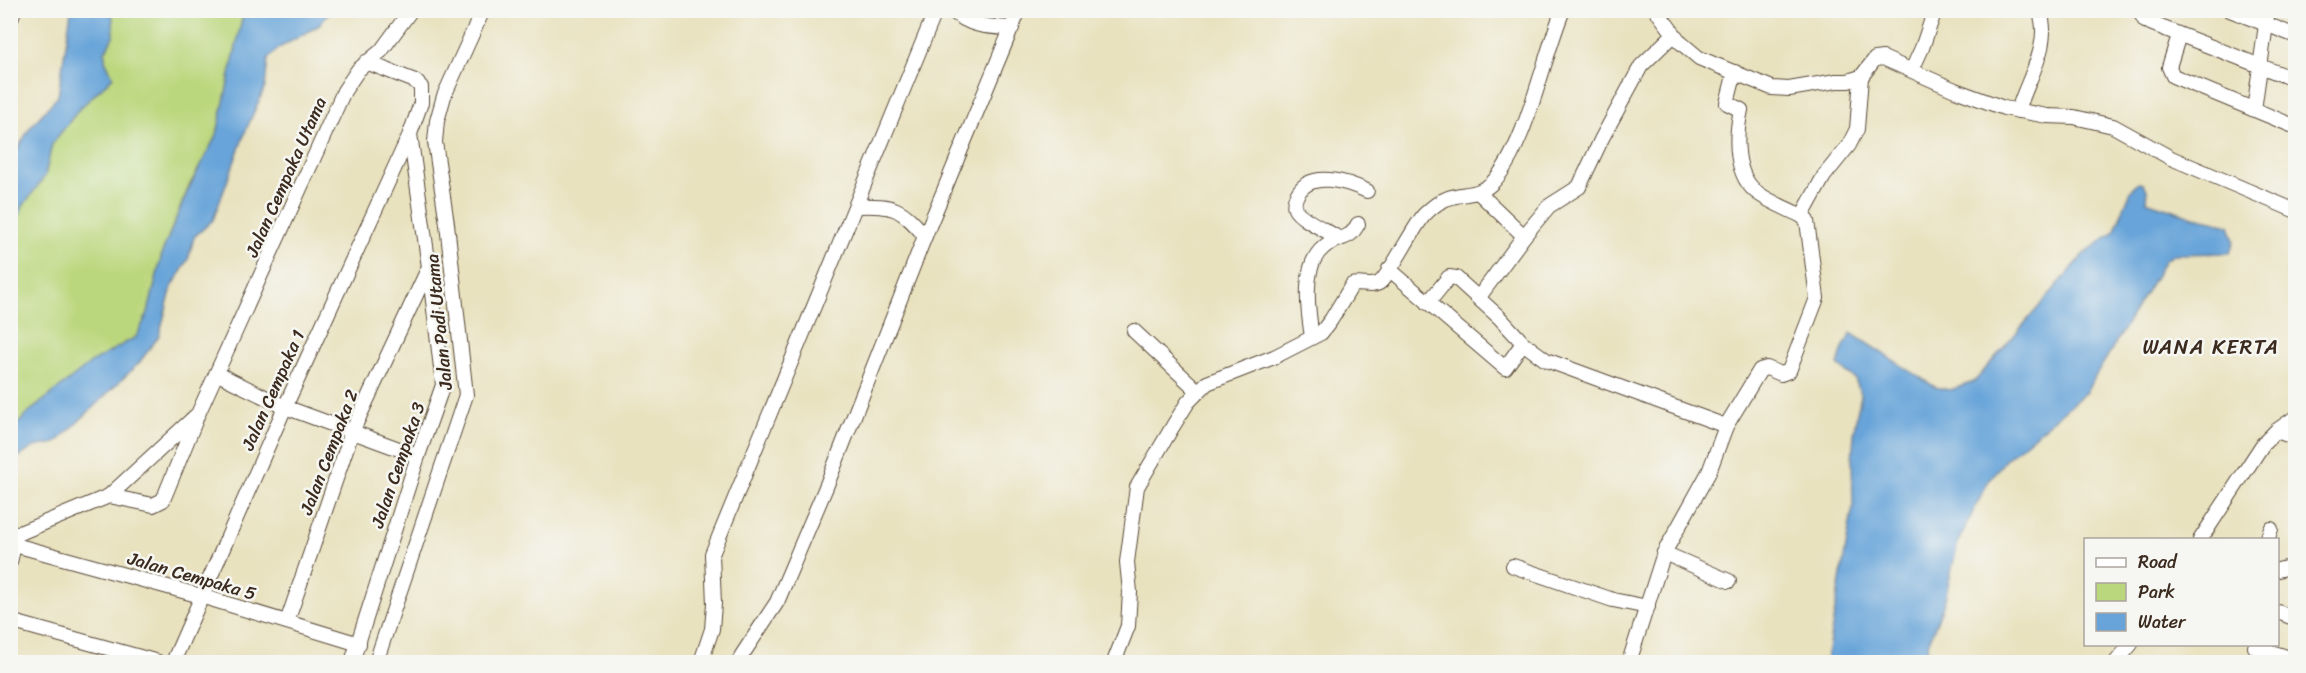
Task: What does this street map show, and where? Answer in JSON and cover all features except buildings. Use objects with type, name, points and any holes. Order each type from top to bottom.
[{"type":"street","points":[[10,22],[14,10]]},
{"type":"street","name":"Jalan Cempaka Utama","points":[[198,414],[344,91],[366,62],[381,51],[411,10]]},
{"type":"street","name":"Jalan Padi Utama","points":[[376,663],[466,395],[435,142],[437,121],[444,96],[483,10]]},
{"type":"street","points":[[701,663],[712,629],[714,604],[712,554],[936,10]]},
{"type":"street","points":[[952,10],[958,16],[980,27],[1012,28]]},
{"type":"street","points":[[739,663],[777,602],[826,487],[925,236],[1019,10]]},
{"type":"street","points":[[1114,663],[1128,626],[1130,600],[1127,562],[1137,487],[1173,426],[1198,391],[1207,383],[1274,357],[1321,333],[1352,285],[1379,283],[1415,228],[1434,206],[1446,199],[1479,193],[1492,183],[1509,160],[1563,10]]},
{"type":"street","points":[[1656,10],[1674,34],[1699,58],[1772,88],[1789,89],[1862,77]]},
{"type":"street","points":[[1912,70],[1935,10]]},
{"type":"street","points":[[2018,111],[2044,40],[2043,21],[2039,10]]},
{"type":"street","points":[[2230,10],[2267,17],[2295,36]]},
{"type":"street","points":[[2142,16],[2179,35],[2295,80]]},
{"type":"street","points":[[2254,110],[2267,17]]},
{"type":"street","points":[[1479,297],[1549,206],[1579,187],[1602,138],[1641,66],[1674,34]]},
{"type":"street","points":[[2179,35],[2169,67],[2173,76],[2295,127]]},
{"type":"street","points":[[1802,216],[1824,176],[1849,145],[1857,129],[1862,77],[1872,61],[1881,58],[1955,90],[2018,111],[2047,116],[2074,117],[2113,126],[2172,158],[2295,211]]},
{"type":"street","name":"Jalan Cempaka 3","points":[[352,663],[443,385],[410,134],[421,103],[421,87],[415,81],[366,62]]},
{"type":"street","points":[[1629,663],[1664,552],[1709,472],[1726,426],[1760,370],[1767,368],[1781,374],[1789,371],[1816,304],[1817,293],[1808,224],[1802,216],[1760,195],[1749,185],[1741,166],[1737,138],[1741,110],[1727,103],[1735,72]]},
{"type":"street","name":"Jalan Cempaka 1","points":[[173,663],[285,407],[410,134]]},
{"type":"street","points":[[1338,238],[1303,217],[1296,210],[1294,204],[1299,191],[1322,180],[1336,180],[1366,191]]},
{"type":"street","points":[[1479,193],[1524,236]]},
{"type":"street","points":[[857,206],[882,205],[897,209],[908,216],[925,236]]},
{"type":"street","points":[[1312,337],[1308,311],[1308,285],[1311,268],[1324,246],[1349,235],[1358,224]]},
{"type":"street","name":"Jalan Cempaka 2","points":[[287,622],[352,432],[429,267]]},
{"type":"street","points":[[1389,269],[1505,368],[1523,343]]},
{"type":"street","points":[[1428,303],[1452,276],[1479,297],[1523,343],[1546,360],[1726,426]]},
{"type":"street","points":[[1134,331],[1198,391]]},
{"type":"street","points":[[218,374],[285,407],[418,456]]},
{"type":"street","points":[[10,561],[14,539],[109,496],[198,414]]},
{"type":"street","points":[[109,496],[153,506],[162,500],[198,414]]},
{"type":"street","points":[[2201,538],[2263,444],[2295,417]]},
{"type":"street","points":[[2276,431],[2295,438]]},
{"type":"street","name":"Jalan Cempaka 5","points":[[14,539],[359,644]]},
{"type":"street","points":[[1664,552],[1729,581]]},
{"type":"street","points":[[1513,566],[1613,600],[1648,607]]},
{"type":"street","points":[[2279,570],[2286,568],[2295,572]]},
{"type":"street","points":[[2279,613],[2295,619]]},
{"type":"street","points":[[10,621],[158,663]]},
{"type":"street","points":[[2115,663],[2130,646]]},
{"type":"street","points":[[2256,646],[2295,660]]},
{"type":"green space","points":[[112,11],[247,11],[243,15],[217,134],[188,188],[163,250],[148,313],[136,337],[92,362],[29,412],[11,431],[11,239],[23,206],[45,176],[52,144],[79,109],[113,77],[105,60],[105,52],[114,34]]},
{"type":"water","points":[[71,11],[112,11],[114,34],[105,52],[105,60],[113,77],[79,109],[52,144],[45,176],[23,206],[11,239],[11,161],[29,129],[58,96]]},
{"type":"water","points":[[247,11],[330,11],[318,26],[279,48],[268,59],[265,87],[246,130],[213,220],[194,237],[188,260],[172,287],[159,336],[139,363],[56,443],[34,447],[17,458],[11,467],[11,431],[29,412],[92,362],[136,337],[148,313],[163,250],[189,188],[217,134],[243,15]]},
{"type":"water","points":[[2138,183],[2144,184],[2147,190],[2146,201],[2191,216],[2229,225],[2234,241],[2230,253],[2174,254],[2165,260],[2086,392],[2005,460],[1988,482],[1958,542],[1944,603],[1928,644],[1927,651],[1933,657],[1948,662],[1826,662],[1853,506],[1852,459],[1855,423],[1861,395],[1855,379],[1838,365],[1851,333],[1935,387],[1950,390],[1974,382],[2086,252],[2114,232],[2131,191]]},
{"type":"district","name":"WANA KERTA","points":[[2211,347]]}]
